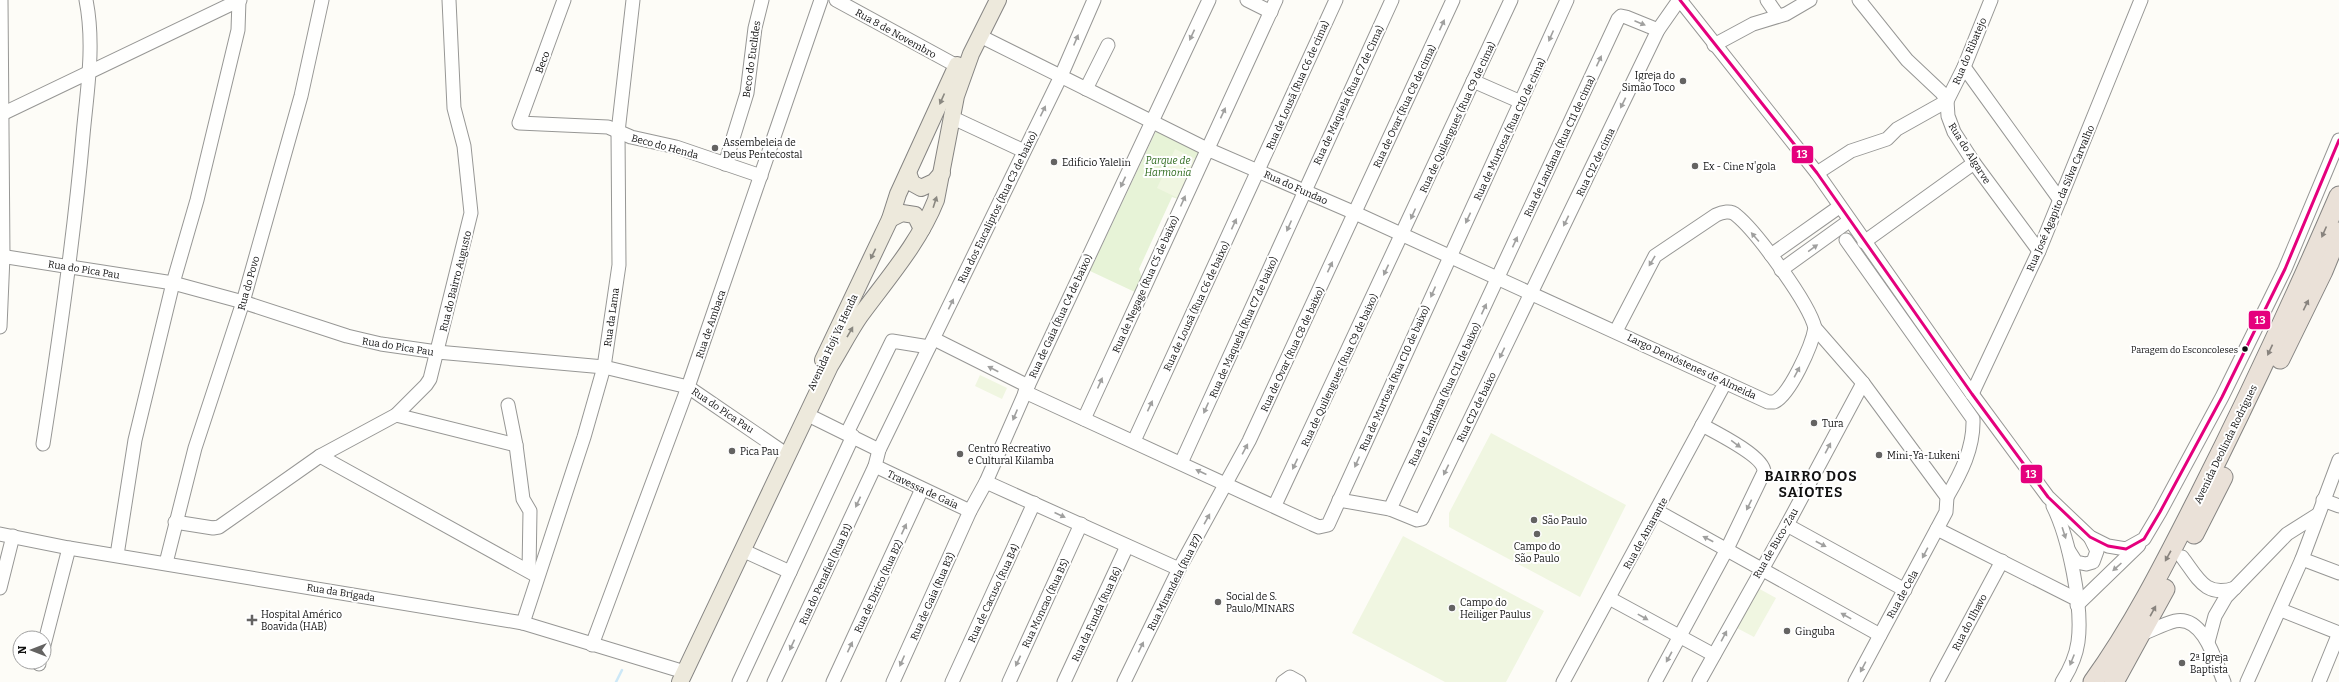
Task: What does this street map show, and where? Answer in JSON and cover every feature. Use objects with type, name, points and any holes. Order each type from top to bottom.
[{"type":"highway","name":"Avenida Deolinda Rodrigues","points":[[2092,682],[2122,637],[2177,540],[2232,430],[2339,196]]},
{"type":"highway","name":"Avenida Deolinda Rodrigues","points":[[2114,682],[2182,557],[2322,272],[2339,232]]},
{"type":"main road","name":"Avenida Hoji Ya Henda","points":[[677,678],[783,452],[811,384],[890,219],[898,194],[987,0]]},
{"type":"main road","name":"Avenida Hoji Ya Henda","points":[[677,678],[742,550],[830,366],[859,318],[922,229],[936,200],[951,117],[963,76],[980,36],[998,0]]},
{"type":"main road","points":[[908,173],[912,183],[921,188],[934,182],[942,173]]},
{"type":"main road","points":[[890,219],[902,213],[915,215],[922,229]]},
{"type":"street","points":[[0,328],[1,0]]},
{"type":"street","points":[[43,444],[58,351],[80,167],[89,71],[90,18],[86,0]]},
{"type":"street","points":[[1,114],[240,0],[238,30],[217,109],[200,185],[172,283],[135,440],[117,556]]},
{"type":"street","name":"Rua do Povo","points":[[166,563],[175,522],[195,448],[243,302],[301,96],[322,0]]},
{"type":"street","name":"Rua do Bairro Augusto","points":[[175,522],[213,528],[219,527],[320,456],[396,415],[426,385],[437,352],[470,221],[471,202],[464,146],[454,108],[449,0]]},
{"type":"street","name":"Beco","points":[[520,123],[564,0]]},
{"type":"street","name":"Rua da Lama","points":[[523,623],[533,573],[584,436],[604,367],[619,265],[618,132],[633,0]]},
{"type":"street","name":"Beco do Euclides","points":[[726,164],[746,98],[756,21],[762,0]]},
{"type":"street","name":"Rua de Ambaca","points":[[592,645],[688,387],[821,0]]},
{"type":"street","name":"Rua 8 de Novembro","points":[[836,0],[957,66]]},
{"type":"street","name":"Rua dos Eucaliptos (Rua C3 de baixo)","points":[[879,450],[1060,76],[1094,0]]},
{"type":"street","name":"Rua de Gaia (Rua C4 de baixo)","points":[[970,511],[986,482],[1026,389],[1209,0]]},
{"type":"street","points":[[1247,0],[1273,6]]},
{"type":"street","name":"Rua de Lousã (Rua C6 de cima)","points":[[1258,170],[1336,0]]},
{"type":"street","name":"Rua de Maquela (Rua C7 de Cima)","points":[[1305,191],[1392,0]]},
{"type":"street","name":"Rua de Ovar (Rua C8 de cima)","points":[[1355,213],[1453,0]]},
{"type":"street","name":"Rua de Quilengues (Rua C9 de cima)","points":[[1403,235],[1511,0]]},
{"type":"street","name":"Rua de Murtosa (Rua C10 de cima)","points":[[1450,257],[1567,0]]},
{"type":"street","points":[[1680,0],[1714,45],[1817,173],[1849,222],[2048,497],[2060,520],[2069,551],[2077,602],[2078,642],[2075,655],[2062,682]]},
{"type":"street","name":"Rua C12 de cima","points":[[1532,293],[1658,30],[1680,0]]},
{"type":"street","points":[[1767,0],[1778,16]]},
{"type":"street","points":[[1714,45],[1752,24],[1793,11],[1810,0]]},
{"type":"street","points":[[1817,173],[1851,151],[1887,139],[1896,129],[1947,101],[1939,89],[1907,60],[1859,0]]},
{"type":"street","name":"Rua do Ribatejo","points":[[1947,101],[1964,67],[1991,0]]},
{"type":"street","name":"Rua José Agapito da Silva Carvalho","points":[[1972,394],[2039,251],[2141,0]]},
{"type":"street","name":"Rua de Negage (Rua C5 de baixo)","points":[[1084,419],[1273,6]]},
{"type":"street","name":"Rua de Landana (Rua C11 de cima)","points":[[1498,278],[1618,20],[1621,16],[1658,30]]},
{"type":"street","name":"Rua do Fundao","points":[[980,36],[1207,149],[1355,213],[1616,331]]},
{"type":"street","points":[[1086,89],[1108,45]]},
{"type":"street","points":[[1964,67],[2060,200]]},
{"type":"street","points":[[1473,81],[1521,102]]},
{"type":"street","name":"Rua do Algarve","points":[[1947,101],[1949,122],[1974,163],[2039,251]]},
{"type":"street","points":[[951,117],[1024,151]]},
{"type":"street","name":"Beco do Henda","points":[[520,123],[603,126],[631,137],[676,147],[761,176]]},
{"type":"street","points":[[2077,602],[2144,539],[2222,397],[2282,276],[2339,140]]},
{"type":"street","points":[[1864,242],[1974,163]]},
{"type":"street","name":"Rua de Lousã (Rua C6 de baixo)","points":[[1134,441],[1258,170]]},
{"type":"street","name":"Rua de Maquela (Rua C7 de baixo)","points":[[1181,463],[1305,191]]},
{"type":"street","points":[[1771,255],[1839,207]]},
{"type":"street","name":"Largo Demóstenes de Almeida","points":[[1726,212],[1736,214],[1771,255],[1781,270],[1808,310],[1815,328],[1799,369],[1779,400],[1768,402],[1616,331],[1655,256],[1716,215],[1726,212]]},
{"type":"street","name":"Rua de Ovar (Rua C8 de baixo)","points":[[1227,483],[1249,441],[1355,213]]},
{"type":"street","points":[[1781,270],[1849,222]]},
{"type":"street","name":"Rua de Quilengues (Rua C9 de baixo)","points":[[1275,506],[1403,235]]},
{"type":"street","name":"Rua de Cela","points":[[1846,240],[1972,419],[1971,438],[1964,468],[1948,501],[1937,529],[1855,682]]},
{"type":"street","points":[[2322,272],[2339,250]]},
{"type":"street","name":"Rua do Pica Pau","points":[[1,256],[172,283],[243,302],[363,341],[437,352],[604,367],[688,387],[783,452]]},
{"type":"street","name":"Rua de Murtosa (Rua C10 de baixo)","points":[[1275,506],[1312,524],[1324,527],[1328,525],[1450,257]]},
{"type":"street","name":"Rua de Landana (Rua C11 de baixo)","points":[[1390,509],[1498,278]]},
{"type":"street","name":"Rua C12 de baixo","points":[[1390,509],[1420,520],[1532,293]]},
{"type":"street","points":[[1815,328],[1863,383],[1948,501]]},
{"type":"street","points":[[739,682],[790,572],[892,341],[931,343],[1084,419],[1275,506]]},
{"type":"street","name":"Rua de Amarante","points":[[1563,682],[1725,383]]},
{"type":"street","name":"Rua de Buco-Zau","points":[[1699,682],[1761,568],[1787,525],[1863,383]]},
{"type":"street","points":[[508,405],[516,445],[523,499],[530,511],[533,573]]},
{"type":"street","points":[[806,414],[879,450]]},
{"type":"street","points":[[396,415],[516,445]]},
{"type":"street","points":[[1655,682],[1727,549],[1763,477],[1764,469],[1754,457],[1729,439],[1702,425]]},
{"type":"street","name":"Rua do Penafiel (Rua B1)","points":[[774,682],[875,466],[879,450]]},
{"type":"street","points":[[320,456],[533,573]]},
{"type":"street","points":[[2247,682],[2281,610],[2339,460]]},
{"type":"street","name":"Travessa de Gaia","points":[[875,466],[970,511]]},
{"type":"street","points":[[986,482],[1179,569]]},
{"type":"street","name":"Rua Mirandela (Rua B7)","points":[[1124,682],[1179,569],[1227,483]]},
{"type":"street","name":"Rua de Dirico (Rua B2)","points":[[833,682],[922,489]]},
{"type":"street","points":[[2048,497],[2090,537],[2108,546],[2120,548],[2133,547],[2144,539]]},
{"type":"street","points":[[1339,500],[1390,509]]},
{"type":"street","points":[[2323,500],[2339,506]]},
{"type":"street","name":"Rua de Cacuso (Rua B4)","points":[[952,682],[1034,503]]},
{"type":"street","name":"Rua de Gaia (Rua B3)","points":[[893,682],[970,511]]},
{"type":"street","points":[[1656,511],[1880,635]]},
{"type":"street","points":[[2208,642],[2219,607],[2235,588],[2287,534],[2317,515]]},
{"type":"street","name":"Rua Moncao (Rua B5)","points":[[1009,682],[1081,524]]},
{"type":"street","points":[[1787,525],[1905,590]]},
{"type":"street","points":[[1937,529],[2002,561],[2077,602]]},
{"type":"street","points":[[0,588],[6,535]]},
{"type":"street","name":"Rua da Brigada","points":[[6,535],[69,548],[523,623],[592,645],[677,678]]},
{"type":"street","points":[[2069,551],[2079,563],[2086,564],[2093,562],[2097,550],[2090,537]]},
{"type":"street","name":"Rua da Funda (Rua B6)","points":[[1064,682],[1127,546]]},
{"type":"street","points":[[48,630],[69,548]]},
{"type":"street","points":[[742,550],[790,572]]},
{"type":"street","points":[[2182,557],[2200,582],[2210,589],[2223,591],[2235,588]]},
{"type":"street","points":[[2302,559],[2339,573]]},
{"type":"street","name":"Rua do Ilhavo","points":[[1937,682],[2002,561]]},
{"type":"street","points":[[1609,598],[1714,655]]},
{"type":"street","points":[[2281,610],[2339,633],[2319,682]]},
{"type":"street","points":[[2139,635],[2176,621],[2187,623],[2198,628],[2208,642],[2224,682]]},
{"type":"street","points":[[1283,682],[1290,677],[1299,682]]},
{"type":"green space","name":"Parque de Harmonia","points":[[1157,129],[1203,151],[1181,200],[1172,197],[1139,269],[1143,280],[1137,293],[1090,271]]},
{"type":"green space","points":[[1175,149],[1198,160],[1180,199],[1157,188]]},
{"type":"green space","points":[[980,375],[1007,388],[1002,399],[975,386]]},
{"type":"green space","name":"São Paulo","points":[[1491,433],[1626,505],[1580,597],[1449,527],[1449,513]]},
{"type":"green space","name":"Campo do Heiliger Paulus","points":[[1403,536],[1544,611],[1506,682],[1445,682],[1352,633]]},
{"type":"green space","points":[[1756,587],[1776,598],[1754,637],[1735,627]]},
{"type":"waterway","points":[[616,682],[622,670]]},
{"type":"transit line","name":"13","points":[[1680,0],[1817,173],[1972,394],[2048,497],[2090,537],[2108,546],[2126,549],[2144,539],[2160,512],[2222,397],[2285,269],[2339,140]]},
{"type":"place","name":"Igreja do Simão Toco","points":[[1683,81]]},
{"type":"place","name":"Assembeleia de Deus Pentecostal","points":[[715,148]]},
{"type":"place","name":"Edificio Yalelin","points":[[1054,162]]},
{"type":"place","name":"Ex - Cine N'gola","points":[[1695,166]]},
{"type":"place","name":"Paragem do Esconcoleses","points":[[2245,349]]},
{"type":"place","name":"Tura","points":[[1814,423]]},
{"type":"place","name":"Pica Pau","points":[[732,451]]},
{"type":"place","name":"Centro Recreativo e Cultural Kilamba","points":[[960,454]]},
{"type":"place","name":"Mini-Ya-Lukeni","points":[[1879,455]]},
{"type":"place","name":"São Paulo","points":[[1534,520]]},
{"type":"place","name":"Campo do São Paulo","points":[[1537,534]]},
{"type":"place","name":"Social de S. Paulo/MINARS","points":[[1218,602]]},
{"type":"place","name":"Campo do Heiliger Paulus","points":[[1452,608]]},
{"type":"place","name":"Hospital Américo Boavida (HAB)","points":[[252,620]]},
{"type":"place","name":"Ginguba","points":[[1787,631]]},
{"type":"place","name":"2ª Igreja Baptista","points":[[2182,663]]},
{"type":"district","name":"BAIRRO DOS SAIOTES","points":[[1811,484]]}]
